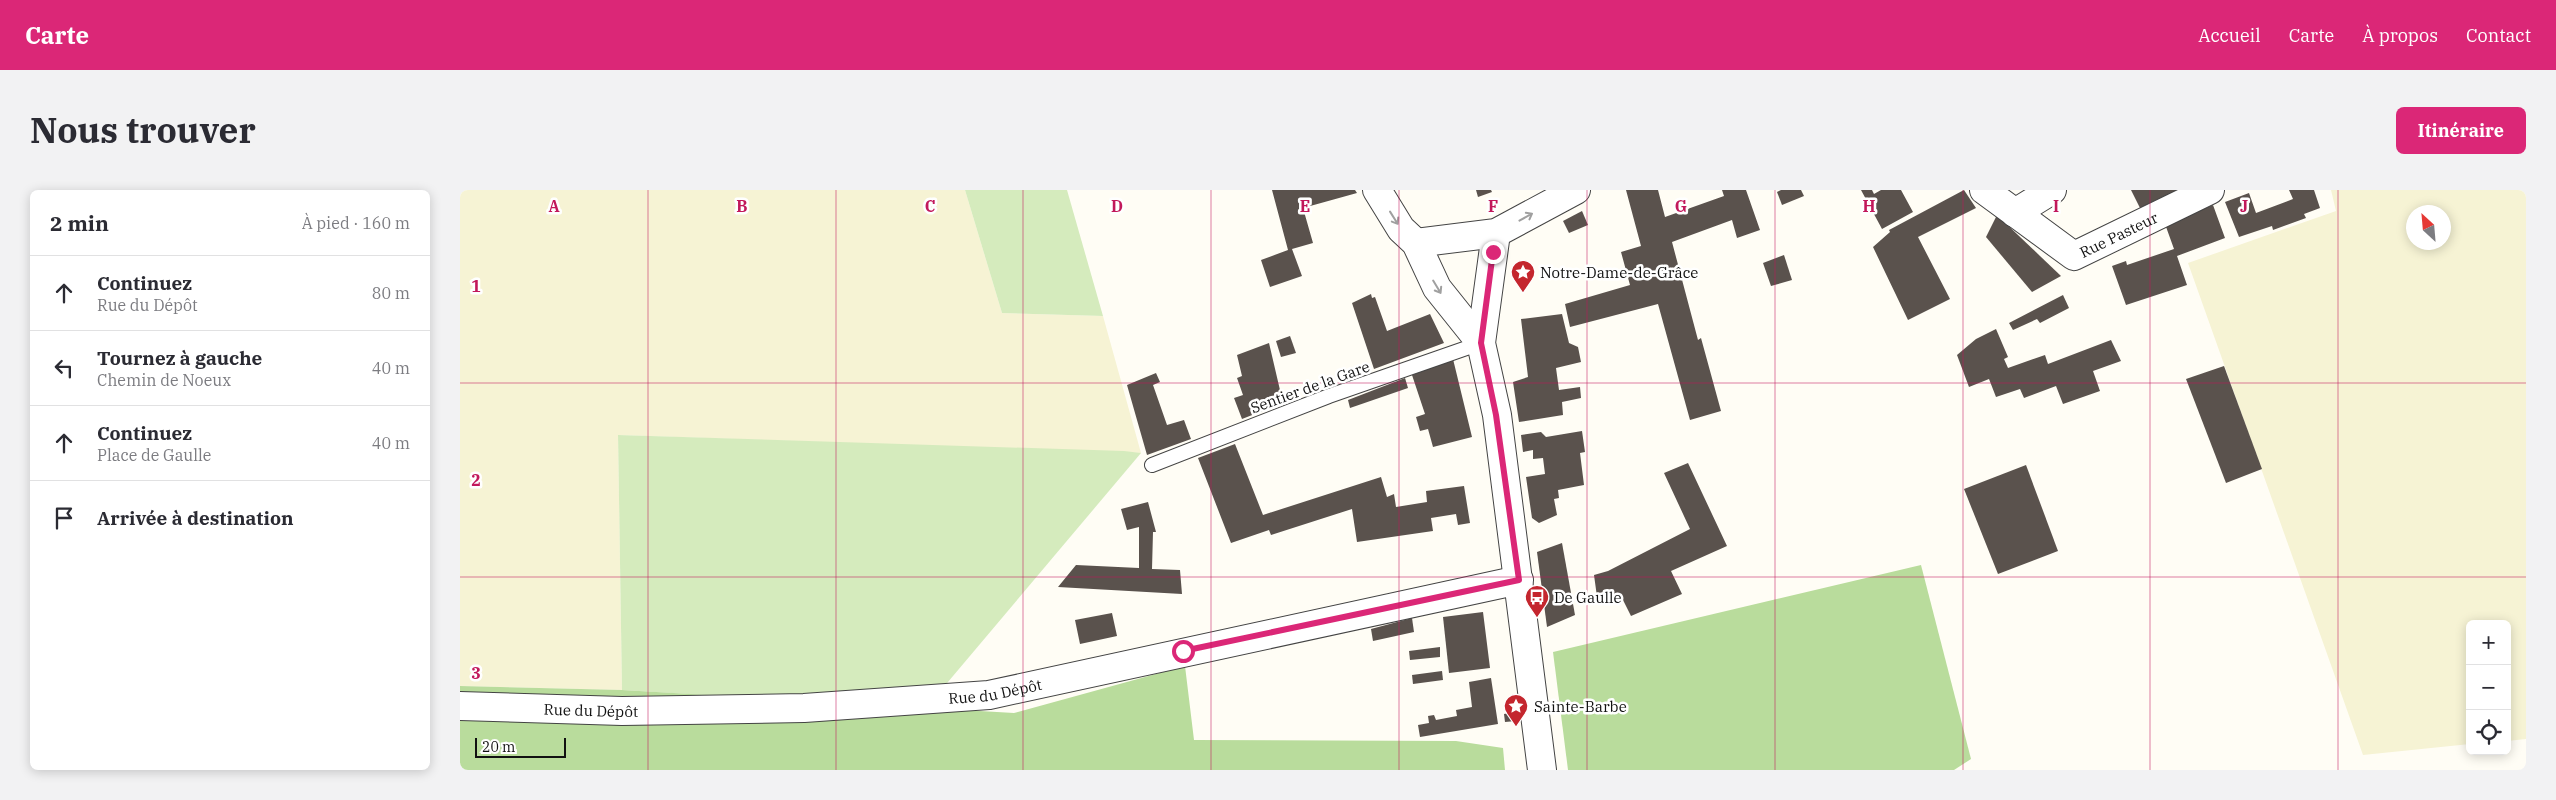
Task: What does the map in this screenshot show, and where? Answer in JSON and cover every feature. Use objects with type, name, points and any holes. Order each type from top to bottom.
[{"type":"street","points":[[1377,190],[1401,229],[1416,243],[1436,288],[1481,343]]},
{"type":"street","name":"Rue Pasteur","points":[[1984,190],[2074,256],[2210,190]]},
{"type":"street","points":[[2015,212],[2052,190]]},
{"type":"street","points":[[1416,243],[1496,233],[1565,195]]},
{"type":"street","points":[[1496,233],[1481,343],[1496,415],[1519,580],[1542,770]]},
{"type":"street","name":"Rue du Dépôt","points":[[460,706],[622,711],[794,708],[989,695],[1519,580]]},
{"type":"lane","name":"Sentier de la Gare","points":[[1152,465],[1329,396],[1481,343]]},
{"type":"shaded area","points":[[460,190],[965,190],[1002,313],[1103,316],[1141,453],[618,435],[622,690],[460,686]]},
{"type":"shaded area","points":[[2331,190],[2526,190],[2526,739],[2511,741],[2511,620],[2466,620],[2466,744],[2363,755],[2188,263],[2336,211]]},
{"type":"green space","points":[[965,190],[1067,190],[1103,316],[1002,313]]},
{"type":"green space","points":[[618,435],[1141,453],[926,708],[622,690]]},
{"type":"green space","points":[[1921,565],[1971,759],[1954,770],[1568,770],[1553,652]]},
{"type":"green space","points":[[1185,666],[1194,740],[1456,741],[1503,748],[1505,770],[460,770],[460,686],[622,690],[1014,713]]},
{"type":"building","points":[[1272,190],[1355,190],[1357,193],[1303,208],[1313,243],[1292,249],[1302,276],[1270,287],[1261,260],[1288,250]]},
{"type":"building","points":[[1476,190],[1491,190],[1492,192],[1478,197]]},
{"type":"building","points":[[1626,190],[1658,190],[1665,217],[1724,196],[1722,190],[1746,190],[1760,230],[1737,238],[1732,220],[1672,242],[1698,340],[1701,338],[1721,411],[1690,420],[1658,304],[1570,327],[1565,304],[1630,285],[1621,252],[1641,246]]},
{"type":"building","points":[[1781,190],[1801,190],[1804,196],[1782,205],[1777,192]]},
{"type":"building","points":[[1861,190],[1872,190],[1874,194],[1881,190],[1901,190],[1913,212],[1882,229]]},
{"type":"building","points":[[1964,190],[1976,208],[1918,237],[1950,299],[1908,320],[1873,247],[1890,232],[1889,230]]},
{"type":"building","points":[[2131,190],[2177,190],[2140,208]]},
{"type":"building","points":[[2289,190],[2314,190],[2320,208],[2304,214],[2306,218],[2273,230],[2272,226],[2239,237],[2225,202],[2249,193],[2256,213],[2293,199]]},
{"type":"building","points":[[2213,205],[2225,238],[2177,256],[2187,285],[2126,305],[2112,266],[2126,261],[2127,265],[2174,249],[2165,224]]},
{"type":"building","points":[[1582,211],[1588,225],[1569,233],[1563,221]]},
{"type":"building","points":[[1997,215],[2061,276],[2032,292],[1986,237]]},
{"type":"building","points":[[1784,255],[1792,280],[1771,286],[1763,263]]},
{"type":"building","points":[[1371,294],[1372,298],[1375,297],[1387,331],[1430,314],[1444,343],[1374,369],[1352,303]]},
{"type":"building","points":[[2063,295],[2069,308],[2040,323],[2037,319],[2013,330],[2009,323]]},
{"type":"building","points":[[1562,314],[1569,343],[1578,347],[1581,362],[1556,368],[1559,390],[1580,387],[1581,398],[1562,402],[1563,415],[1519,422],[1513,382],[1528,377],[1521,319]]},
{"type":"building","points":[[1996,329],[2008,357],[2004,359],[2008,368],[2045,355],[2048,364],[2111,340],[2121,361],[2093,371],[2100,391],[2063,404],[2056,386],[2024,398],[2020,389],[1996,397],[1989,379],[1969,387],[1957,355],[1976,339]]},
{"type":"building","points":[[1290,336],[1296,353],[1281,357],[1276,341]]},
{"type":"building","points":[[1269,343],[1283,403],[1242,419],[1234,398],[1243,395],[1237,378],[1242,376],[1237,355]]},
{"type":"building","points":[[1453,359],[1472,437],[1433,447],[1428,429],[1420,431],[1416,417],[1425,414],[1412,375]]},
{"type":"building","points":[[2224,366],[2262,469],[2226,483],[2186,379]]},
{"type":"building","points":[[1156,373],[1160,382],[1153,385],[1167,425],[1184,420],[1191,439],[1147,455],[1127,385]]},
{"type":"building","points":[[1405,378],[1408,388],[1350,408],[1348,400]]},
{"type":"building","points":[[1582,431],[1585,452],[1580,453],[1584,485],[1558,490],[1559,498],[1554,499],[1557,515],[1539,523],[1532,518],[1526,477],[1545,474],[1543,458],[1533,459],[1533,450],[1523,452],[1521,435],[1541,432],[1546,437]]},
{"type":"building","points":[[1235,444],[1263,515],[1381,477],[1387,497],[1394,494],[1396,507],[1427,502],[1426,491],[1464,486],[1470,523],[1458,525],[1456,514],[1431,518],[1433,531],[1357,542],[1352,509],[1271,535],[1269,530],[1231,543],[1198,458]]},
{"type":"building","points":[[1688,463],[1727,546],[1671,571],[1682,594],[1631,616],[1620,594],[1598,604],[1594,575],[1608,571],[1690,529],[1664,473]]},
{"type":"building","points":[[2026,465],[2058,551],[1998,574],[1964,489]]},
{"type":"building","points":[[1148,502],[1156,532],[1153,532],[1152,569],[1180,570],[1182,594],[1058,587],[1076,565],[1139,568],[1139,527],[1127,530],[1121,509]]},
{"type":"building","points":[[1562,543],[1575,615],[1547,627],[1537,552]]},
{"type":"building","points":[[1483,612],[1490,668],[1449,673],[1443,617]]},
{"type":"building","points":[[1112,613],[1117,636],[1080,644],[1075,620]]},
{"type":"building","points":[[1412,618],[1414,632],[1373,641],[1371,629]]},
{"type":"building","points":[[1440,647],[1440,657],[1410,660],[1409,651]]},
{"type":"building","points":[[1442,671],[1443,680],[1413,684],[1412,675]]},
{"type":"building","points":[[1491,678],[1498,724],[1420,737],[1418,725],[1429,723],[1428,716],[1434,715],[1436,720],[1457,716],[1456,710],[1472,707],[1469,682]]},
{"type":"building","points":[[1514,712],[1516,721],[1505,722],[1504,714]]},
{"type":"place","name":"Notre-Dame-de-Grâce","points":[[1523,293]]},
{"type":"place","name":"De Gaulle","points":[[1537,618]]},
{"type":"place","name":"Sainte-Barbe","points":[[1516,727]]},
{"type":"route","points":[[1183,651],[1519,580],[1496,415],[1481,343],[1493,252]]}]
